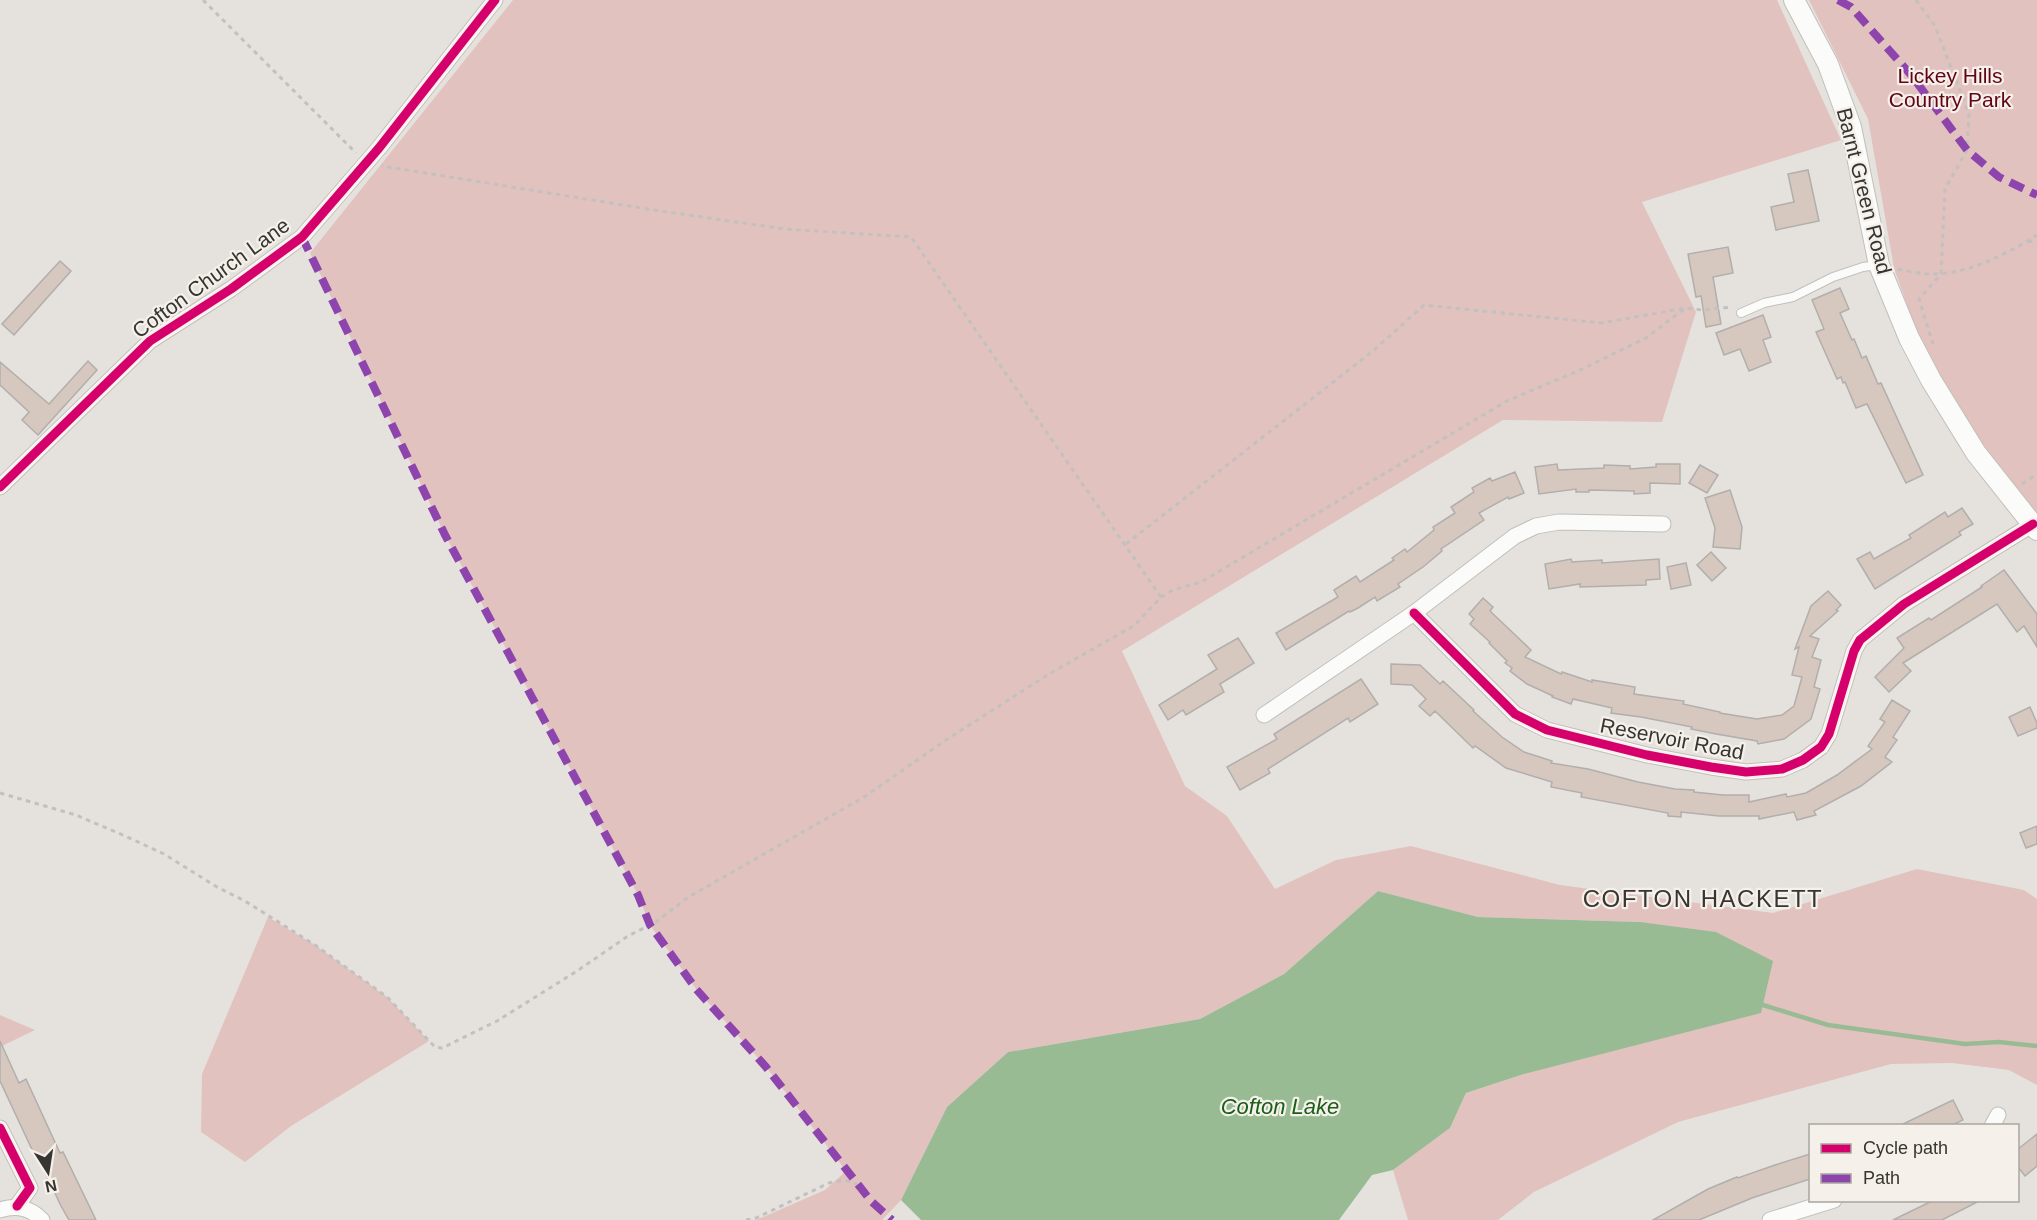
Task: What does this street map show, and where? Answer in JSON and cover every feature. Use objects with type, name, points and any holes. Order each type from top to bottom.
[{"type":"main road","name":"Barnt Green Road","points":[[1794,0],[1828,64],[1851,128],[1879,265],[1909,338],[1931,380],[1976,453],[2035,527]]},
{"type":"street","name":"Cofton Church Lane","points":[[0,487],[150,341],[231,289],[302,237],[366,163],[495,0]]},
{"type":"street","points":[[1264,715],[1414,612],[1515,536],[1536,526],[1560,522],[1663,524]]},
{"type":"street","name":"Reservoir Road","points":[[1414,612],[1515,714],[1547,730],[1711,767],[1746,772],[1782,769],[1803,760],[1821,747],[1830,734],[1854,651],[1860,640],[1904,604],[2035,527]]},
{"type":"street","points":[[0,1128],[30,1188],[17,1206]]},
{"type":"street","points":[[1770,1220],[1828,1202]]},
{"type":"street","points":[[0,1210],[17,1206],[42,1220]]},
{"type":"lane","points":[[1740,314],[1764,303],[1793,297],[1843,274],[1879,265]]},
{"type":"path","points":[[202,0],[366,163],[784,229],[911,237],[1161,597]]},
{"type":"path","points":[[1916,0],[1935,26],[1969,114],[1966,150],[1945,189],[1941,274],[1919,299],[1934,347]]},
{"type":"path","points":[[1879,265],[1920,273],[1953,273],[1998,257],[2037,235]]},
{"type":"path","points":[[2023,243],[2037,240]]},
{"type":"path","points":[[1126,544],[1373,351],[1424,305],[1601,323],[1686,308],[1702,310],[1733,307]]},
{"type":"path","points":[[0,793],[76,815],[164,854],[217,887],[245,901],[348,967],[387,997],[435,1047],[442,1048],[497,1021],[628,936],[656,922],[687,898],[864,797],[946,740],[1049,674],[1135,625],[1161,597],[1173,590],[1201,582],[1508,401],[1646,338],[1686,308]]},
{"type":"path","points":[[2018,505],[2032,495],[2022,484],[2037,474]]},
{"type":"path","points":[[746,1220],[756,1218],[829,1183],[844,1180],[856,1184]]},
{"type":"green space","points":[[513,0],[1777,0],[1841,140],[1642,202],[1696,312],[1662,422],[1503,420],[1122,651],[1185,786],[1227,816],[1275,889],[1336,860],[1411,846],[1560,885],[1773,913],[1917,869],[2024,890],[2037,899],[2037,1085],[2009,1070],[1952,1063],[1891,1064],[1678,1122],[1534,1192],[1498,1220],[1408,1220],[1393,1170],[1450,1128],[1466,1093],[1524,1074],[1640,922],[1478,917],[1378,891],[1284,974],[1200,1019],[1008,1052],[947,1107],[901,1200],[882,1220],[756,1220],[825,1190],[846,1171],[766,1067],[696,989],[650,925],[638,895],[445,535],[310,253]]},
{"type":"green space","name":"Lickey Hills Country Park","points":[[1809,0],[2037,0],[2037,518],[1980,448],[1917,333],[1894,268],[1868,119]]},
{"type":"green space","points":[[268,917],[315,945],[387,997],[429,1041],[291,1126],[245,1162],[201,1132],[202,1074]]},
{"type":"green space","points":[[0,1015],[35,1030],[0,1047]]},
{"type":"water","name":"Cofton Lake","points":[[1378,891],[1478,917],[1640,922],[1716,932],[1773,961],[1761,1013],[1524,1074],[1466,1093],[1450,1128],[1393,1170],[1372,1175],[1339,1220],[921,1220],[901,1200],[947,1107],[1008,1052],[1200,1019],[1284,974]]},
{"type":"building","points":[[1808,170],[1819,221],[1776,230],[1771,207],[1794,202],[1788,174]]},
{"type":"building","points":[[1728,247],[1733,273],[1713,277],[1721,324],[1706,327],[1701,296],[1696,297],[1688,254]]},
{"type":"building","points":[[60,261],[71,271],[14,335],[2,324]]},
{"type":"building","points":[[1840,288],[1849,309],[1840,313],[1862,358],[1866,356],[1878,384],[1881,383],[1923,475],[1906,483],[1867,404],[1856,408],[1845,382],[1843,383],[1841,377],[1837,379],[1816,332],[1824,329],[1812,300]]},
{"type":"building","points":[[1763,315],[1771,337],[1763,340],[1771,362],[1749,371],[1740,349],[1724,355],[1716,333]]},
{"type":"building","points":[[88,361],[97,370],[38,435],[22,420],[29,412],[0,385],[0,362],[49,404]]},
{"type":"building","points":[[1557,464],[1558,470],[1604,468],[1604,465],[1630,466],[1630,469],[1656,467],[1656,464],[1680,464],[1680,484],[1650,483],[1650,493],[1589,490],[1589,492],[1576,492],[1576,489],[1539,494],[1535,467]]},
{"type":"building","points":[[1700,465],[1718,475],[1707,493],[1689,483]]},
{"type":"building","points":[[1515,472],[1524,493],[1509,499],[1508,497],[1479,513],[1484,520],[1441,549],[1442,551],[1423,567],[1398,584],[1400,587],[1377,601],[1375,597],[1349,611],[1286,650],[1276,633],[1338,597],[1334,590],[1356,576],[1360,582],[1394,560],[1392,558],[1405,549],[1407,552],[1434,530],[1433,527],[1455,513],[1451,507],[1474,492],[1472,488],[1490,478],[1492,481]]},
{"type":"building","points":[[1730,490],[1742,527],[1740,549],[1713,547],[1715,528],[1705,498]]},
{"type":"building","points":[[1962,508],[1973,524],[1959,532],[1961,535],[1875,589],[1857,559],[1870,552],[1874,559],[1911,538],[1909,535],[1945,512],[1948,517]]},
{"type":"building","points":[[1711,552],[1726,568],[1712,581],[1697,565]]},
{"type":"building","points":[[1571,559],[1572,562],[1602,560],[1602,563],[1659,559],[1660,579],[1646,580],[1646,585],[1580,587],[1580,584],[1549,589],[1545,564]]},
{"type":"building","points":[[1686,563],[1691,585],[1671,589],[1667,567]]},
{"type":"building","points":[[2004,570],[2037,614],[2037,647],[2024,626],[2017,632],[1997,604],[1903,663],[1911,671],[1889,692],[1875,677],[1904,648],[1897,638],[1929,618],[1931,620]]},
{"type":"building","points":[[1828,591],[1841,605],[1836,610],[1838,611],[1810,636],[1819,639],[1812,657],[1821,660],[1814,687],[1820,689],[1811,719],[1784,739],[1758,744],[1757,741],[1691,729],[1692,727],[1611,713],[1612,708],[1573,699],[1571,704],[1552,697],[1527,684],[1510,671],[1512,668],[1505,663],[1507,661],[1470,624],[1474,619],[1469,614],[1483,598],[1493,607],[1490,611],[1531,650],[1525,657],[1561,674],[1562,672],[1592,682],[1592,680],[1635,687],[1634,694],[1684,701],[1683,704],[1757,719],[1782,715],[1794,706],[1802,677],[1792,675],[1799,647],[1795,649],[1811,606]]},
{"type":"building","points":[[1238,638],[1254,663],[1220,684],[1224,692],[1186,715],[1183,710],[1168,720],[1159,705],[1217,669],[1208,655]]},
{"type":"building","points":[[1391,664],[1420,665],[1440,684],[1443,681],[1502,737],[1524,752],[1552,761],[1551,763],[1675,789],[1723,795],[1749,795],[1749,802],[1786,794],[1787,797],[1806,793],[1837,775],[1872,749],[1868,746],[1885,722],[1880,719],[1892,700],[1910,711],[1893,737],[1897,740],[1885,757],[1892,762],[1861,786],[1814,811],[1816,815],[1797,820],[1794,812],[1759,819],[1759,816],[1719,816],[1681,812],[1681,817],[1668,816],[1668,813],[1581,797],[1582,793],[1551,787],[1552,782],[1506,768],[1475,746],[1473,748],[1435,711],[1430,716],[1419,706],[1426,699],[1412,685],[1391,684]]},
{"type":"building","points":[[1361,679],[1378,704],[1350,722],[1348,718],[1268,769],[1270,773],[1240,790],[1227,767],[1277,739],[1274,734]]},
{"type":"building","points":[[2030,707],[2037,728],[2018,736],[2009,717]]},
{"type":"building","points":[[2037,826],[2037,844],[2026,848],[2020,833]]},
{"type":"building","points":[[0,1041],[19,1083],[26,1079],[60,1153],[63,1152],[96,1220],[69,1220],[61,1206],[0,1081]]},
{"type":"building","points":[[1953,1100],[1963,1120],[1954,1124],[1903,1124]]},
{"type":"building","points":[[2037,1134],[2037,1166],[2025,1176],[2019,1168],[2019,1148]]},
{"type":"building","points":[[1809,1154],[1809,1179],[1752,1198],[1699,1220],[1653,1220],[1708,1189]]},
{"type":"building","points":[[1930,1202],[1977,1202],[1942,1220],[1893,1220]]},
{"type":"waterway","points":[[1763,1005],[1828,1025],[1965,1044],[1999,1042],[2037,1046]]},
{"type":"marked path","points":[[1838,0],[1851,7],[1912,76],[1967,150],[1999,177],[2037,195]]},
{"type":"marked path","points":[[302,237],[445,535],[638,895],[650,925],[696,989],[766,1067],[871,1201],[892,1220]]},
{"type":"cycle path","points":[[0,487],[150,341],[231,289],[302,237],[379,148],[495,0]]},
{"type":"cycle path","points":[[1414,613],[1515,714],[1547,730],[1647,755],[1711,767],[1746,772],[1782,769],[1803,760],[1821,747],[1829,734],[1854,651],[1860,640],[1904,604],[2033,524]]},
{"type":"cycle path","points":[[0,1128],[30,1188],[17,1206]]},
{"type":"district","name":"COFTON HACKETT","points":[[1703,899]]}]
